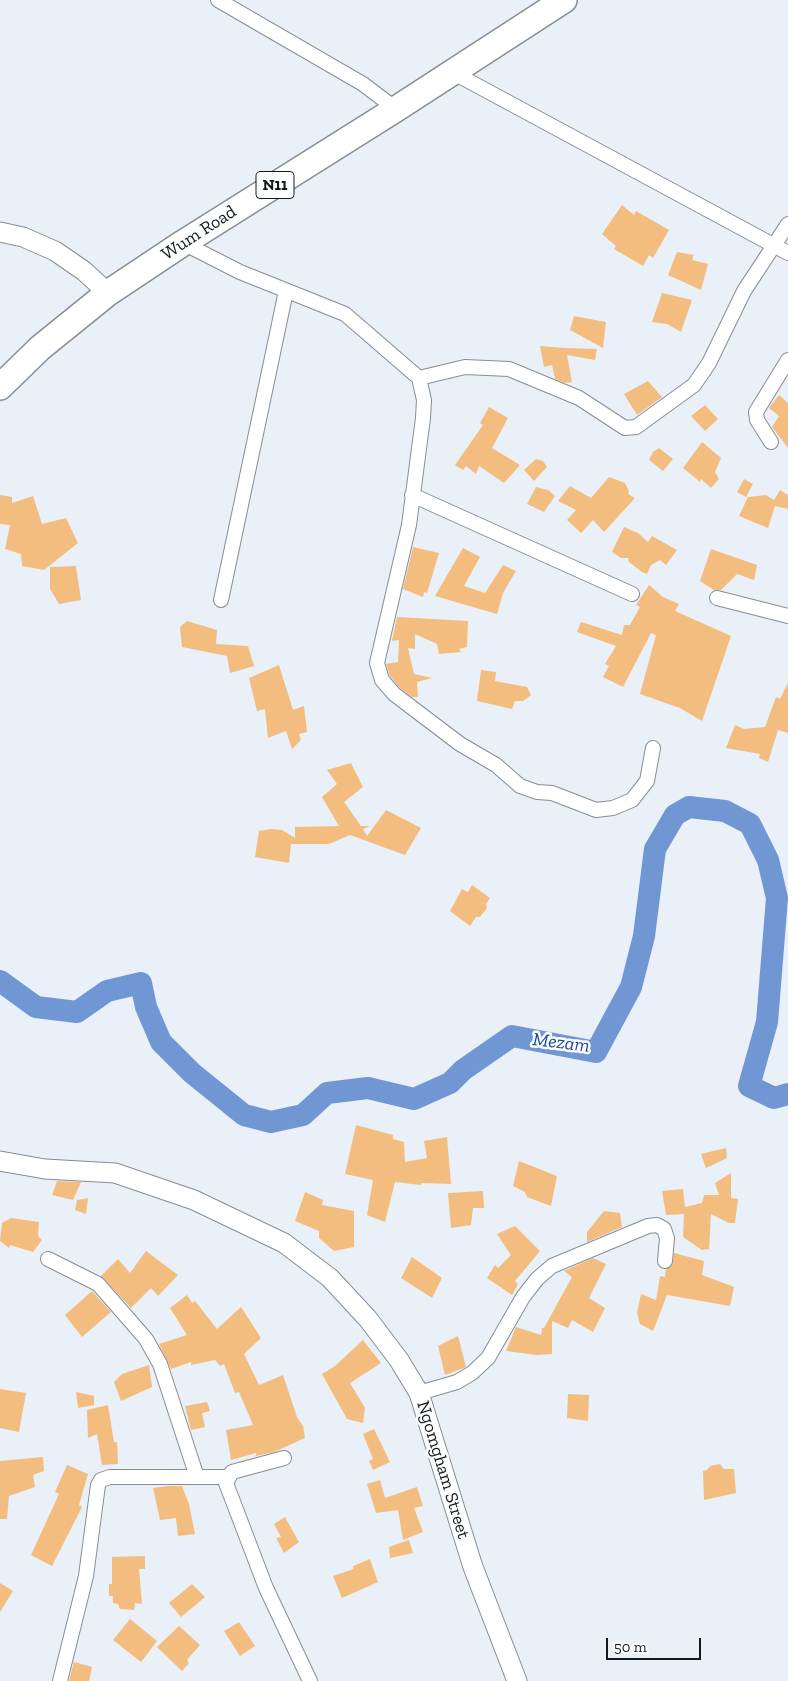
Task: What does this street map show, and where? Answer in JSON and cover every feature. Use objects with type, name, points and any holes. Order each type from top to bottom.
[{"type":"highway","name":"Wum Road","points":[[0,387],[40,348],[108,293],[183,242],[396,110],[564,0]]},
{"type":"main road","points":[[0,232],[23,237],[55,251],[84,270],[108,293]]},
{"type":"main road","name":"Ngomgham Street","points":[[0,1161],[45,1169],[115,1173],[194,1200],[284,1243],[330,1278],[368,1319],[399,1360],[420,1393],[473,1567],[517,1681]]},
{"type":"street","points":[[218,0],[363,84],[396,110]]},
{"type":"street","points":[[452,72],[788,253]]},
{"type":"street","points":[[419,378],[465,367],[509,369],[579,398],[625,428],[636,427],[694,385],[708,363],[744,291],[773,244],[788,224]]},
{"type":"street","points":[[183,242],[240,272],[286,291],[315,300],[345,314],[419,378],[424,400],[423,418],[409,525],[377,662],[382,680],[394,694],[460,744],[496,765],[520,786],[537,792],[552,793],[596,810],[613,808],[632,800],[647,781],[653,748]]},
{"type":"street","points":[[220,600],[286,291]]},
{"type":"street","points":[[771,442],[758,420],[756,412],[788,360]]},
{"type":"street","points":[[412,495],[632,594]]},
{"type":"street","points":[[717,598],[788,616]]},
{"type":"street","points":[[420,1393],[457,1382],[472,1373],[488,1358],[523,1297],[537,1279],[552,1266],[648,1226],[657,1225],[664,1229],[667,1238],[665,1261]]},
{"type":"street","points":[[48,1259],[98,1284],[146,1339],[160,1364],[197,1477]]},
{"type":"street","points":[[284,1458],[232,1472],[226,1483],[266,1588],[310,1681]]},
{"type":"street","points":[[60,1681],[86,1576],[98,1485],[101,1480],[110,1477],[228,1477]]},
{"type":"building","points":[[622,205],[634,215],[636,211],[669,230],[653,258],[649,255],[643,266],[614,249],[616,246],[602,234]]},
{"type":"building","points":[[677,252],[694,255],[692,260],[708,264],[701,290],[668,275]]},
{"type":"building","points":[[662,293],[692,300],[681,332],[667,324],[652,322]]},
{"type":"building","points":[[574,316],[606,322],[603,348],[570,330]]},
{"type":"building","points":[[540,346],[597,349],[595,360],[567,355],[572,382],[565,383],[555,379],[552,365],[544,367]]},
{"type":"building","points":[[648,381],[662,397],[637,415],[624,394]]},
{"type":"building","points":[[779,395],[788,403],[788,448],[772,427],[779,416],[769,408]]},
{"type":"building","points":[[705,405],[718,419],[705,431],[691,416]]},
{"type":"building","points":[[489,407],[508,418],[492,448],[520,465],[504,483],[479,466],[476,474],[466,466],[463,470],[455,465],[483,425],[480,423]]},
{"type":"building","points":[[702,442],[721,458],[715,472],[719,479],[711,488],[701,479],[700,482],[683,468]]},
{"type":"building","points":[[659,448],[673,459],[663,471],[649,460],[653,452]]},
{"type":"building","points":[[536,459],[543,461],[547,467],[534,481],[524,470]]},
{"type":"building","points":[[609,477],[625,483],[629,491],[628,494],[635,498],[604,532],[593,520],[581,533],[567,520],[576,510],[558,501],[570,486],[591,498]]},
{"type":"building","points":[[744,479],[753,484],[746,497],[737,492]]},
{"type":"building","points":[[536,487],[548,490],[555,496],[544,512],[527,504]]},
{"type":"building","points":[[780,490],[788,495],[788,509],[775,506],[768,528],[739,516],[748,497],[766,495],[774,500]]},
{"type":"building","points":[[0,495],[12,497],[12,503],[33,496],[42,524],[66,518],[78,543],[44,570],[22,566],[21,554],[5,549],[10,525],[0,524]]},
{"type":"building","points":[[624,527],[638,533],[648,542],[652,536],[677,550],[666,565],[660,560],[651,565],[647,574],[642,572],[629,562],[628,558],[621,558],[612,552]]},
{"type":"building","points":[[413,547],[439,553],[427,593],[424,592],[423,597],[403,589]]},
{"type":"building","points":[[463,548],[480,557],[464,586],[485,593],[503,565],[516,571],[503,593],[497,614],[435,596]]},
{"type":"building","points":[[711,549],[757,565],[754,580],[737,574],[721,590],[714,590],[700,581]]},
{"type":"building","points":[[76,566],[81,600],[59,604],[50,589],[50,567]]},
{"type":"building","points":[[649,585],[663,597],[679,604],[675,611],[731,636],[702,721],[680,708],[640,694],[656,635],[651,633],[623,687],[603,677],[609,666],[605,664],[616,646],[577,632],[581,622],[622,635],[624,625],[630,625],[640,607],[636,605]]},
{"type":"building","points":[[397,617],[468,621],[467,647],[459,649],[461,652],[439,654],[437,644],[415,634],[415,649],[408,648],[414,674],[432,678],[417,682],[418,697],[412,697],[400,688],[390,676],[386,664],[398,662],[399,640],[392,641]]},
{"type":"building","points":[[187,621],[217,630],[216,644],[248,646],[254,666],[230,673],[227,656],[182,647],[180,627]]},
{"type":"building","points":[[279,665],[293,710],[304,706],[307,732],[299,734],[301,740],[292,749],[286,731],[268,738],[265,709],[257,711],[249,678]]},
{"type":"building","points":[[481,670],[496,672],[495,681],[527,687],[531,695],[523,701],[515,701],[512,709],[477,701]]},
{"type":"building","points":[[788,683],[788,733],[778,730],[768,762],[759,758],[760,754],[726,748],[735,725],[744,729],[765,727],[776,697],[780,699]]},
{"type":"building","points":[[351,763],[363,787],[344,802],[361,826],[370,826],[363,829],[367,836],[386,810],[421,828],[405,855],[350,835],[329,844],[291,844],[289,863],[255,857],[259,831],[282,830],[295,838],[295,827],[339,826],[322,797],[337,784],[327,770]]},
{"type":"building","points":[[472,885],[490,898],[486,904],[487,908],[480,917],[476,917],[470,926],[450,911],[462,889],[468,892]]},
{"type":"building","points":[[356,1125],[393,1135],[393,1139],[404,1142],[405,1162],[427,1158],[424,1141],[447,1137],[451,1184],[421,1183],[421,1185],[395,1182],[385,1222],[367,1215],[373,1180],[345,1174]]},
{"type":"building","points":[[726,1148],[727,1158],[706,1168],[701,1154]]},
{"type":"building","points":[[519,1161],[557,1176],[551,1206],[527,1197],[525,1192],[513,1186]]},
{"type":"building","points":[[731,1173],[731,1198],[738,1199],[735,1223],[729,1223],[711,1214],[709,1249],[702,1250],[683,1237],[684,1214],[666,1215],[662,1191],[683,1189],[685,1207],[702,1203],[704,1195],[719,1195],[715,1183]]},
{"type":"building","points":[[57,1181],[81,1182],[73,1200],[52,1195]]},
{"type":"building","points":[[483,1191],[484,1208],[473,1208],[471,1225],[451,1228],[448,1193]]},
{"type":"building","points":[[305,1192],[323,1200],[322,1205],[354,1211],[354,1247],[334,1251],[319,1238],[319,1231],[295,1221]]},
{"type":"building","points":[[88,1198],[86,1214],[75,1210],[77,1200]]},
{"type":"building","points":[[604,1211],[620,1213],[622,1227],[587,1242],[587,1232]]},
{"type":"building","points":[[11,1218],[39,1222],[38,1236],[42,1240],[33,1252],[10,1245],[9,1248],[0,1241],[2,1223]]},
{"type":"building","points":[[515,1226],[540,1251],[515,1281],[518,1284],[512,1295],[487,1278],[495,1265],[498,1268],[511,1255],[497,1234]]},
{"type":"building","points":[[146,1251],[178,1275],[158,1296],[151,1288],[131,1308],[101,1276],[118,1259],[130,1273]]},
{"type":"building","points":[[674,1253],[704,1261],[702,1275],[734,1287],[730,1306],[667,1295],[653,1331],[640,1324],[637,1313],[641,1294],[656,1300],[660,1276],[665,1277],[666,1269],[672,1266]]},
{"type":"building","points":[[412,1257],[442,1278],[432,1298],[401,1278]]},
{"type":"building","points":[[593,1258],[606,1264],[589,1298],[605,1308],[593,1332],[572,1320],[568,1328],[552,1321],[552,1354],[537,1355],[506,1351],[516,1327],[541,1335],[542,1328],[544,1328],[572,1277],[564,1271]]},
{"type":"building","points":[[92,1291],[111,1312],[82,1337],[65,1315]]},
{"type":"building","points":[[187,1295],[192,1303],[195,1301],[217,1329],[241,1307],[261,1338],[244,1354],[259,1385],[283,1375],[297,1417],[303,1426],[305,1438],[274,1452],[256,1456],[256,1453],[231,1460],[226,1430],[253,1425],[239,1392],[235,1393],[224,1364],[220,1366],[215,1360],[191,1365],[191,1362],[171,1369],[159,1344],[187,1335],[170,1308]]},
{"type":"building","points":[[458,1336],[466,1367],[445,1375],[438,1346]]},
{"type":"building","points":[[363,1340],[381,1363],[350,1383],[365,1408],[363,1423],[347,1419],[322,1374],[335,1366]]},
{"type":"building","points":[[149,1365],[152,1387],[121,1401],[114,1382],[122,1374]]},
{"type":"building","points":[[0,1389],[26,1393],[19,1432],[0,1428]]},
{"type":"building","points":[[76,1392],[94,1396],[94,1405],[78,1408]]},
{"type":"building","points":[[568,1394],[589,1395],[588,1421],[567,1418]]},
{"type":"building","points":[[207,1402],[210,1411],[202,1413],[205,1427],[191,1430],[185,1406]]},
{"type":"building","points":[[108,1405],[114,1442],[117,1442],[118,1464],[102,1465],[97,1434],[88,1438],[87,1410]]},
{"type":"building","points":[[374,1429],[390,1462],[373,1470],[369,1461],[373,1459],[363,1434]]},
{"type":"building","points":[[43,1457],[44,1471],[33,1475],[35,1487],[9,1496],[7,1519],[0,1519],[0,1461]]},
{"type":"building","points":[[720,1464],[724,1469],[734,1469],[736,1493],[704,1500],[703,1471],[707,1470],[710,1466]]},
{"type":"building","points":[[67,1465],[88,1474],[79,1505],[82,1507],[52,1566],[31,1555],[59,1494],[55,1492]]},
{"type":"building","points":[[380,1480],[385,1498],[417,1487],[423,1506],[414,1508],[423,1532],[403,1540],[398,1510],[376,1513],[367,1484]]},
{"type":"building","points":[[182,1486],[189,1504],[195,1534],[178,1536],[176,1518],[160,1520],[153,1488]]},
{"type":"building","points":[[285,1517],[299,1542],[284,1553],[276,1538],[281,1537],[274,1524]]},
{"type":"building","points":[[409,1540],[413,1553],[390,1558],[389,1547]]},
{"type":"building","points":[[145,1556],[145,1569],[139,1569],[142,1604],[135,1603],[134,1610],[120,1609],[118,1604],[113,1603],[113,1596],[109,1596],[109,1584],[112,1584],[112,1557]]},
{"type":"building","points":[[370,1559],[378,1582],[342,1598],[333,1576],[354,1569],[353,1566]]},
{"type":"building","points":[[0,1583],[13,1591],[0,1612]]},
{"type":"building","points":[[192,1584],[205,1597],[181,1617],[169,1603]]},
{"type":"building","points":[[130,1619],[157,1641],[141,1662],[113,1640]]},
{"type":"building","points":[[239,1622],[255,1646],[240,1656],[224,1631]]},
{"type":"building","points":[[179,1626],[200,1645],[187,1660],[189,1663],[182,1671],[157,1647]]},
{"type":"building","points":[[74,1662],[92,1667],[89,1681],[69,1681]]},
{"type":"waterway","name":"Mezam","points":[[0,981],[36,1007],[77,1012],[107,991],[141,983],[146,1007],[161,1042],[192,1073],[244,1115],[271,1122],[303,1115],[327,1093],[368,1088],[414,1099],[450,1083],[463,1070],[512,1036],[596,1052],[631,987],[644,936],[655,849],[675,815],[689,807],[725,811],[750,824],[768,860],[777,898],[767,1022],[749,1086],[774,1098],[788,1094]]}]
